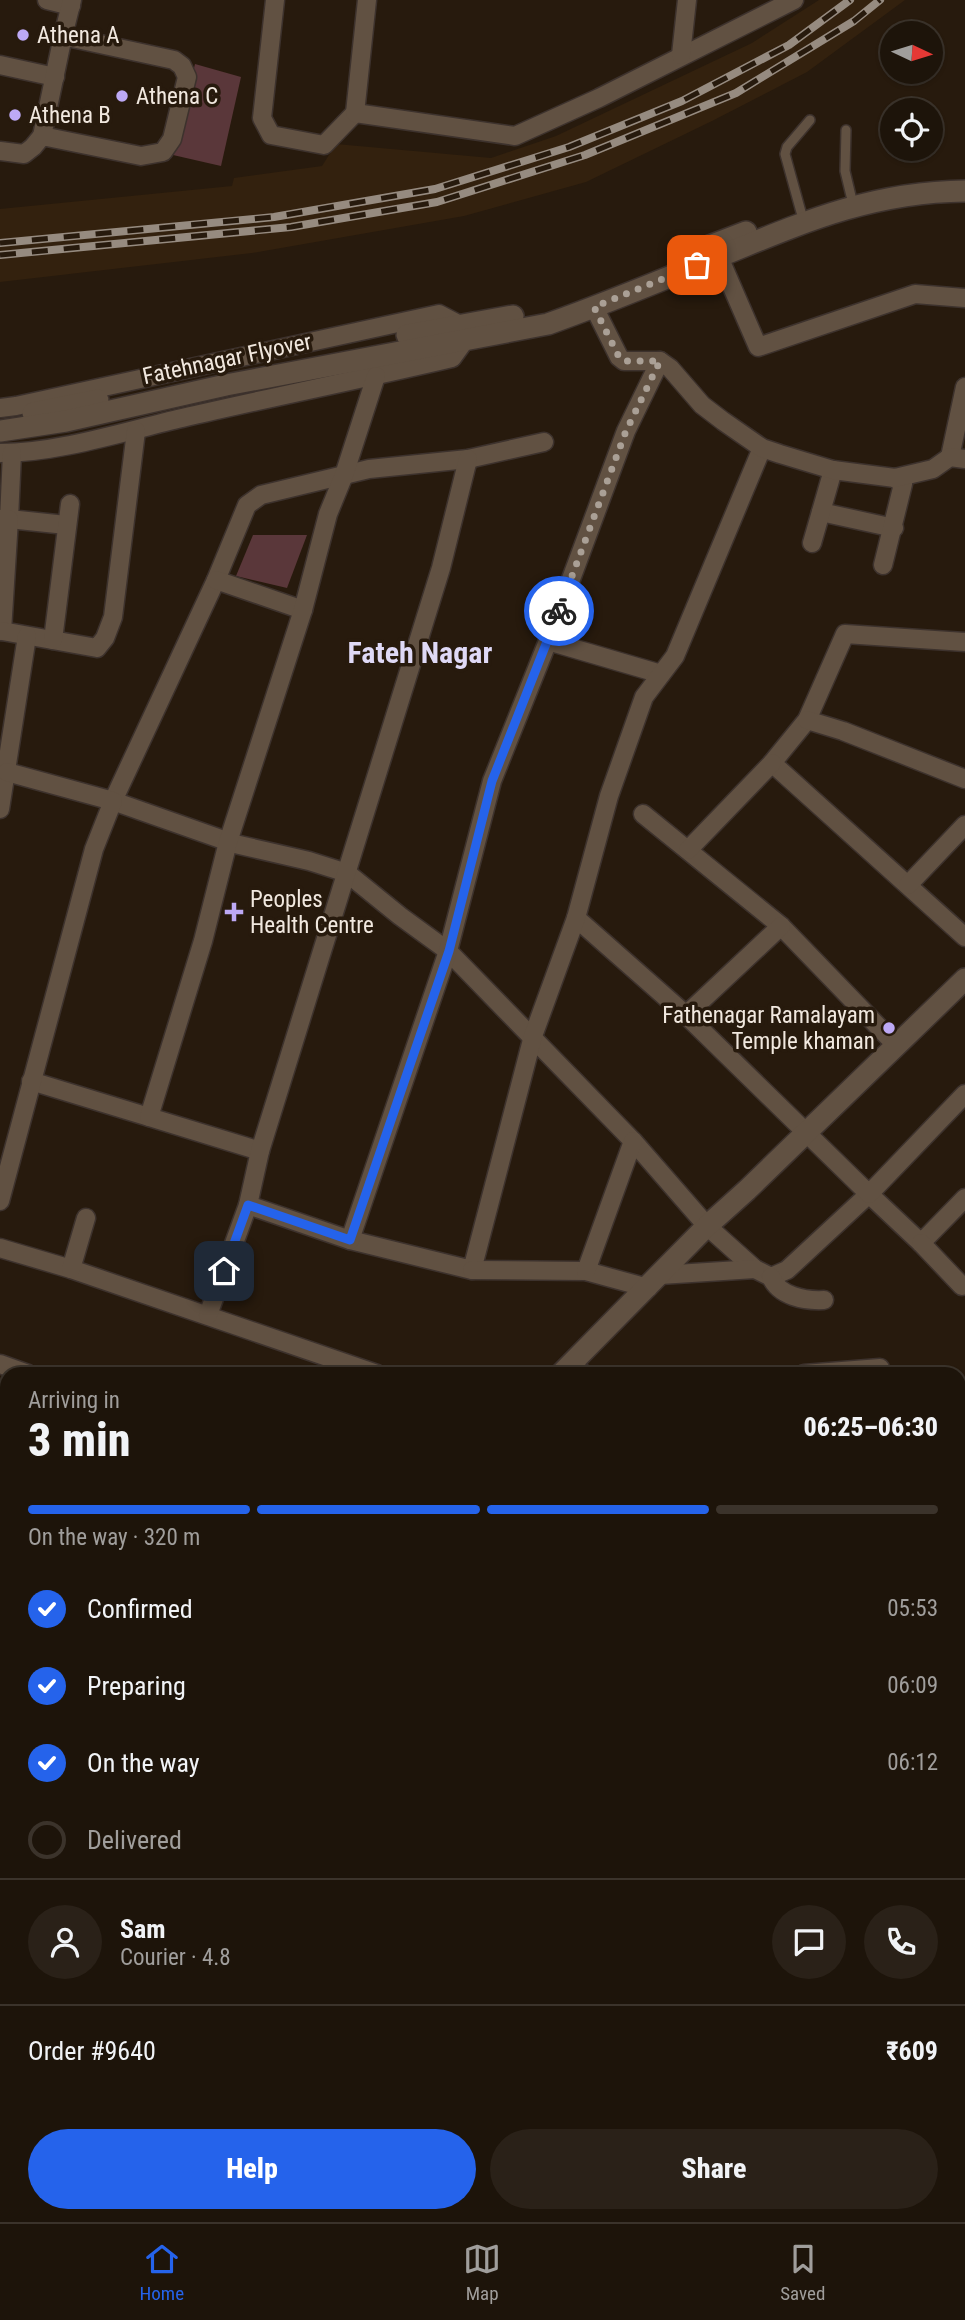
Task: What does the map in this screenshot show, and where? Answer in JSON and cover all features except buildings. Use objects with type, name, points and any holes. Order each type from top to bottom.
[{"type":"main road","points":[[463,332],[548,324],[719,257],[844,201],[890,184],[965,177]]},
{"type":"main road","points":[[463,332],[551,309],[715,243],[801,212],[844,201],[965,191]]},
{"type":"main road","name":"Fatehnagar Flyover","points":[[0,416],[34,412],[463,332]]},
{"type":"main road","name":"Fatehnagar Flyover","points":[[0,431],[78,419],[406,342]]},
{"type":"main road","points":[[575,1367],[708,1226],[965,979]]},
{"type":"street","points":[[0,151],[24,154],[42,136],[71,3],[47,0]]},
{"type":"street","points":[[275,0],[262,118],[271,135],[324,145],[355,113],[367,0]]},
{"type":"street","points":[[681,55],[687,0]]},
{"type":"street","points":[[355,113],[515,136],[599,98],[791,2]]},
{"type":"street","points":[[42,136],[141,156],[163,152],[172,139],[187,77],[182,66],[174,60],[63,36]]},
{"type":"street","points":[[0,65],[55,77]]},
{"type":"street","points":[[719,257],[758,347],[915,294],[965,298]]},
{"type":"street","points":[[594,307],[619,357],[624,361],[660,361],[670,368],[702,405],[762,448],[833,470],[895,478],[933,469],[958,458],[965,387]]},
{"type":"street","points":[[0,408],[439,314],[463,332],[452,358],[254,401],[136,431],[6,453],[1,631],[97,648],[105,638],[113,617],[136,431]]},
{"type":"street","points":[[350,1240],[449,951],[492,781],[548,641],[626,431],[660,361]]},
{"type":"street","points":[[149,1117],[203,941],[228,842],[303,610],[328,514],[344,475],[376,376]]},
{"type":"street","points":[[0,1201],[94,849],[113,801],[216,580],[247,505],[261,495],[369,469],[468,459],[544,442]]},
{"type":"street","points":[[472,1270],[533,1036],[576,918],[614,784],[644,697],[675,656],[762,448]]},
{"type":"street","points":[[208,1315],[248,1205],[260,1151],[441,568],[468,459]]},
{"type":"street","points":[[812,543],[833,470]]},
{"type":"street","points":[[883,565],[903,484],[895,478]]},
{"type":"street","points":[[53,640],[70,504]]},
{"type":"street","points":[[821,512],[894,528]]},
{"type":"street","points":[[4,519],[66,525]]},
{"type":"street","points":[[216,580],[303,610]]},
{"type":"street","points":[[688,850],[772,763],[807,720],[845,634],[965,642]]},
{"type":"street","points":[[0,810],[27,636]]},
{"type":"street","points":[[548,641],[661,674]]},
{"type":"street","points":[[807,720],[843,731],[965,779]]},
{"type":"street","points":[[772,763],[965,937]]},
{"type":"street","points":[[7,772],[113,801],[228,842],[347,873],[449,951],[496,1003],[533,1036],[633,1142],[708,1226],[774,1285],[791,1296],[808,1301],[824,1300]]},
{"type":"street","points":[[643,814],[781,926],[897,1045]]},
{"type":"street","points":[[908,885],[965,825]]},
{"type":"street","points":[[576,918],[686,1015],[962,1286]]},
{"type":"street","points":[[686,1015],[781,926]]},
{"type":"street","points":[[31,1081],[260,1151]]},
{"type":"street","points":[[248,1205],[350,1240],[472,1270],[586,1271],[654,1281],[787,1270],[869,1194],[965,1094]]},
{"type":"street","points":[[586,1271],[633,1142]]},
{"type":"street","points":[[921,1243],[965,1198]]},
{"type":"street","points":[[71,1269],[86,1218]]},
{"type":"street","points":[[0,1248],[208,1315],[336,1367]]},
{"type":"lane","points":[[801,212],[785,154],[787,147],[810,120]]},
{"type":"lane","points":[[844,201],[846,130]]},
{"type":"shaded area","points":[[819,0],[905,0],[807,72],[586,182],[464,216],[252,253],[0,282],[0,209],[232,186],[234,178],[322,166],[336,144],[491,158],[556,136],[752,43]]},
{"type":"shaded area","points":[[195,64],[241,77],[221,166],[173,155]]},
{"type":"shaded area","points":[[253,535],[307,535],[287,588],[236,576]]},
{"type":"railway","points":[[0,243],[274,217],[435,189],[569,147],[682,101],[789,45],[850,0]]},
{"type":"railway","points":[[0,255],[291,227],[437,202],[585,155],[736,93],[854,21],[880,0]]},
{"type":"way so far","points":[[559,611],[626,431],[660,361],[631,362],[619,357],[594,307],[697,265]]},
{"type":"place","name":"Athena A","points":[[23,35]]},
{"type":"place","name":"Athena C","points":[[122,96]]},
{"type":"place","name":"Athena B","points":[[15,115]]},
{"type":"place","name":"Peoples Health Centre","points":[[234,912]]},
{"type":"place","name":"Fathenagar Ramalayam Temple khaman","points":[[889,1028]]},
{"type":"district","name":"Fateh Nagar","points":[[420,652]]},
{"type":"route","points":[[224,1271],[248,1205],[350,1240],[449,951],[492,781],[559,611]]}]
